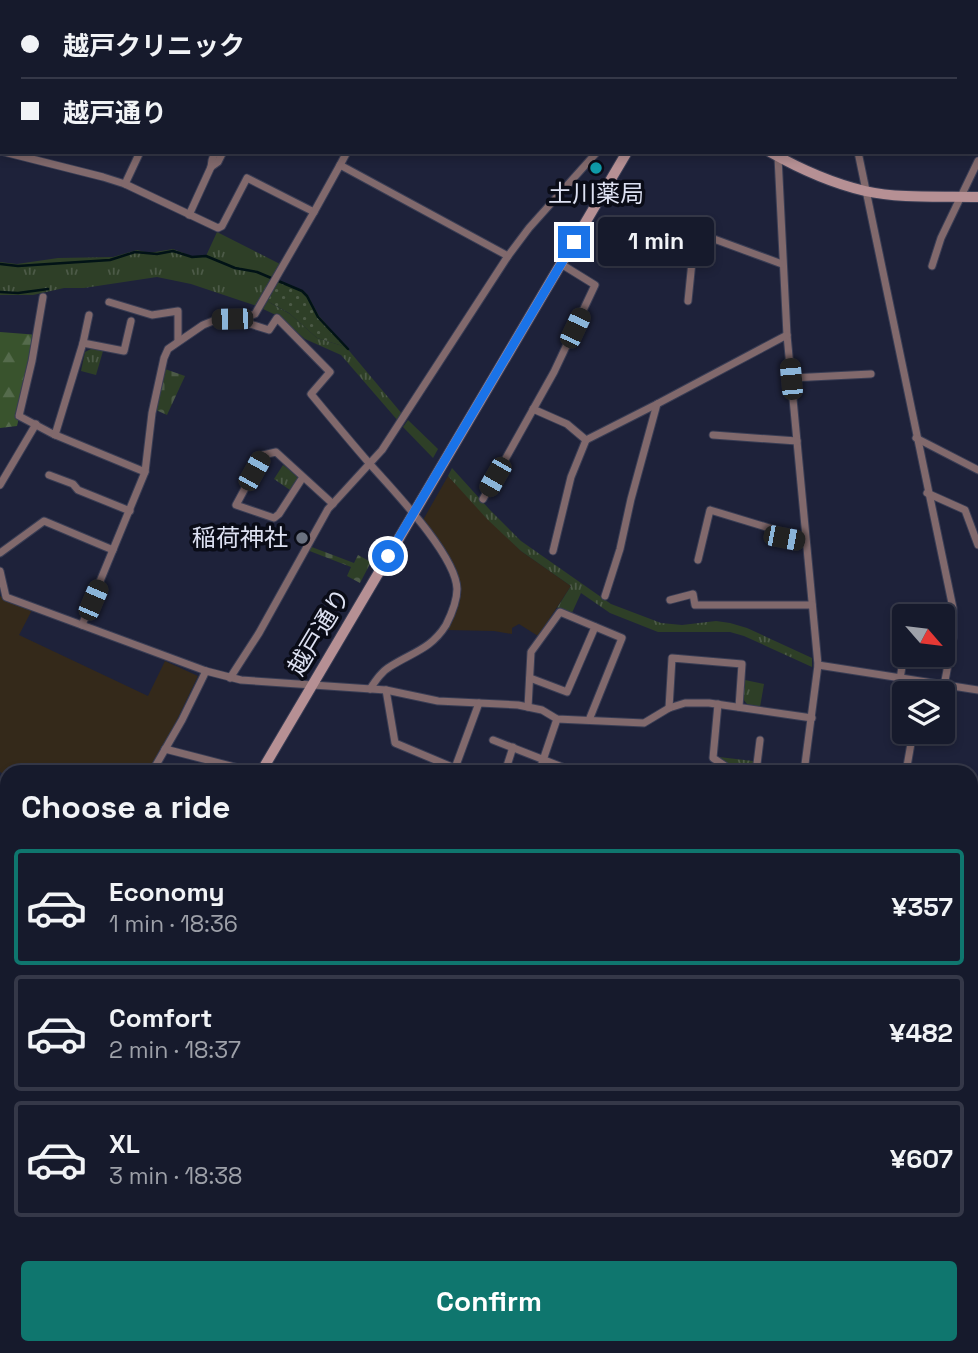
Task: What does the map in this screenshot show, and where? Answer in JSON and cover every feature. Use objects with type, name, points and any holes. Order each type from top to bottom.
[{"type":"street","points":[[10,154],[125,184],[218,228],[222,226],[247,178],[314,212]]},
{"type":"street","points":[[125,184],[139,154]]},
{"type":"street","points":[[190,215],[214,154]]},
{"type":"street","points":[[211,167],[218,162],[222,154]]},
{"type":"street","points":[[82,625],[145,472],[152,413],[168,349],[203,325],[218,319],[255,314],[346,154]]},
{"type":"street","points":[[230,678],[333,504],[370,464],[408,413],[508,256],[529,228],[595,154]]},
{"type":"street","name":"越戸通り","points":[[265,765],[626,154]]},
{"type":"street","points":[[858,154],[953,608],[953,638],[945,681]]},
{"type":"street","points":[[805,765],[818,665],[787,335],[774,155],[823,178],[867,191],[978,197]]},
{"type":"street","points":[[932,266],[941,238],[978,161]]},
{"type":"street","points":[[340,165],[508,256]]},
{"type":"street","points":[[688,301],[695,232],[782,264]]},
{"type":"street","points":[[482,499],[554,372],[595,285],[561,264]]},
{"type":"street","points":[[43,298],[19,416],[55,435],[145,472]]},
{"type":"street","points":[[109,302],[152,315],[178,310],[178,341]]},
{"type":"street","points":[[55,435],[89,315]]},
{"type":"street","points":[[247,317],[247,323],[269,330],[277,318],[330,372],[311,394],[414,513],[440,550],[457,588],[453,609],[432,643],[411,657],[392,665],[370,689]]},
{"type":"street","points":[[83,342],[124,351],[131,321]]},
{"type":"street","points":[[553,551],[571,477],[586,440],[787,335]]},
{"type":"street","points":[[791,379],[871,374]]},
{"type":"street","points":[[605,596],[657,404]]},
{"type":"street","points":[[533,409],[567,424],[586,440]]},
{"type":"street","points":[[0,485],[36,424]]},
{"type":"street","points":[[713,435],[797,441]]},
{"type":"street","points":[[916,438],[978,470]]},
{"type":"street","points":[[303,477],[274,518],[236,505],[264,454],[276,452],[333,504]]},
{"type":"street","points":[[49,475],[73,484],[78,490],[130,510]]},
{"type":"street","points":[[927,493],[965,510],[978,545]]},
{"type":"street","points":[[698,560],[710,510],[776,530],[784,538],[806,542]]},
{"type":"street","points":[[0,553],[44,521],[113,550]]},
{"type":"street","points":[[0,571],[6,597],[230,678],[386,690],[438,701],[528,707],[542,709],[557,719],[644,723],[669,708],[685,704],[718,704],[812,718]]},
{"type":"street","points":[[670,600],[693,594],[695,605],[812,605]]},
{"type":"street","points":[[528,707],[531,652],[560,612],[622,638],[589,720]]},
{"type":"street","points":[[530,678],[567,692],[595,627]]},
{"type":"street","points":[[669,708],[672,658],[743,664],[739,707]]},
{"type":"street","points":[[818,665],[914,681]]},
{"type":"street","points":[[900,679],[902,667]]},
{"type":"street","points":[[156,765],[206,671]]},
{"type":"street","points":[[955,687],[978,690]]},
{"type":"street","points":[[386,690],[395,743],[448,765]]},
{"type":"street","points":[[456,765],[479,703]]},
{"type":"street","points":[[718,704],[713,758],[724,765]]},
{"type":"street","points":[[541,765],[557,719]]},
{"type":"street","points":[[493,740],[560,765]]},
{"type":"street","points":[[757,765],[760,740]]},
{"type":"street","points":[[907,765],[911,744]]},
{"type":"street","points":[[507,765],[513,747]]},
{"type":"street","points":[[165,749],[227,765]]},
{"type":"shaded area","points":[[448,476],[521,551],[571,586],[538,636],[519,624],[512,628],[512,634],[447,630],[459,584],[423,520]]},
{"type":"shaded area","points":[[0,596],[32,610],[19,635],[148,696],[165,661],[198,676],[153,765],[0,765]]},
{"type":"green space","points":[[217,232],[280,264],[257,306],[191,284],[157,277],[84,288],[64,288],[33,295],[0,295],[0,262],[17,264],[58,258],[113,257],[137,250],[149,253],[173,249],[191,256],[206,256]]},
{"type":"green space","points":[[278,281],[307,294],[319,316],[346,347],[317,338],[289,313],[267,301]]},
{"type":"green space","points":[[267,301],[290,314],[317,338],[346,347],[403,415],[399,422],[341,355],[305,339],[278,316],[263,309]]},
{"type":"green space","points":[[0,332],[39,335],[17,426],[0,428]]},
{"type":"green space","points":[[93,348],[103,351],[96,375],[81,371],[85,352]]},
{"type":"green space","points":[[165,369],[185,376],[167,415],[156,410]]},
{"type":"green space","points":[[408,420],[438,449],[433,458],[403,427]]},
{"type":"green space","points":[[283,465],[297,475],[297,480],[290,490],[274,479]]},
{"type":"green space","points":[[452,468],[521,541],[611,604],[661,623],[682,625],[716,621],[747,628],[812,658],[812,667],[730,632],[658,632],[610,613],[581,593],[571,615],[557,608],[571,586],[521,551],[487,519],[448,476]]},
{"type":"green space","points":[[309,546],[354,563],[358,555],[371,562],[360,583],[347,576],[351,567],[307,550]]},
{"type":"green space","points":[[745,680],[764,684],[760,707],[747,704],[743,699]]},
{"type":"green space","points":[[719,757],[753,761],[753,765],[730,765]]},
{"type":"waterway","points":[[0,264],[18,266],[110,260],[135,252],[157,254],[173,251],[192,257],[206,256],[235,268],[257,272],[302,291],[318,317],[348,349]]},
{"type":"waterway","points":[[0,292],[18,293],[48,289]]},
{"type":"place","name":"土川薬局","points":[[596,168]]},
{"type":"place","name":"稲荷神社","points":[[302,538]]},
{"type":"route","points":[[388,556],[574,242]]}]
